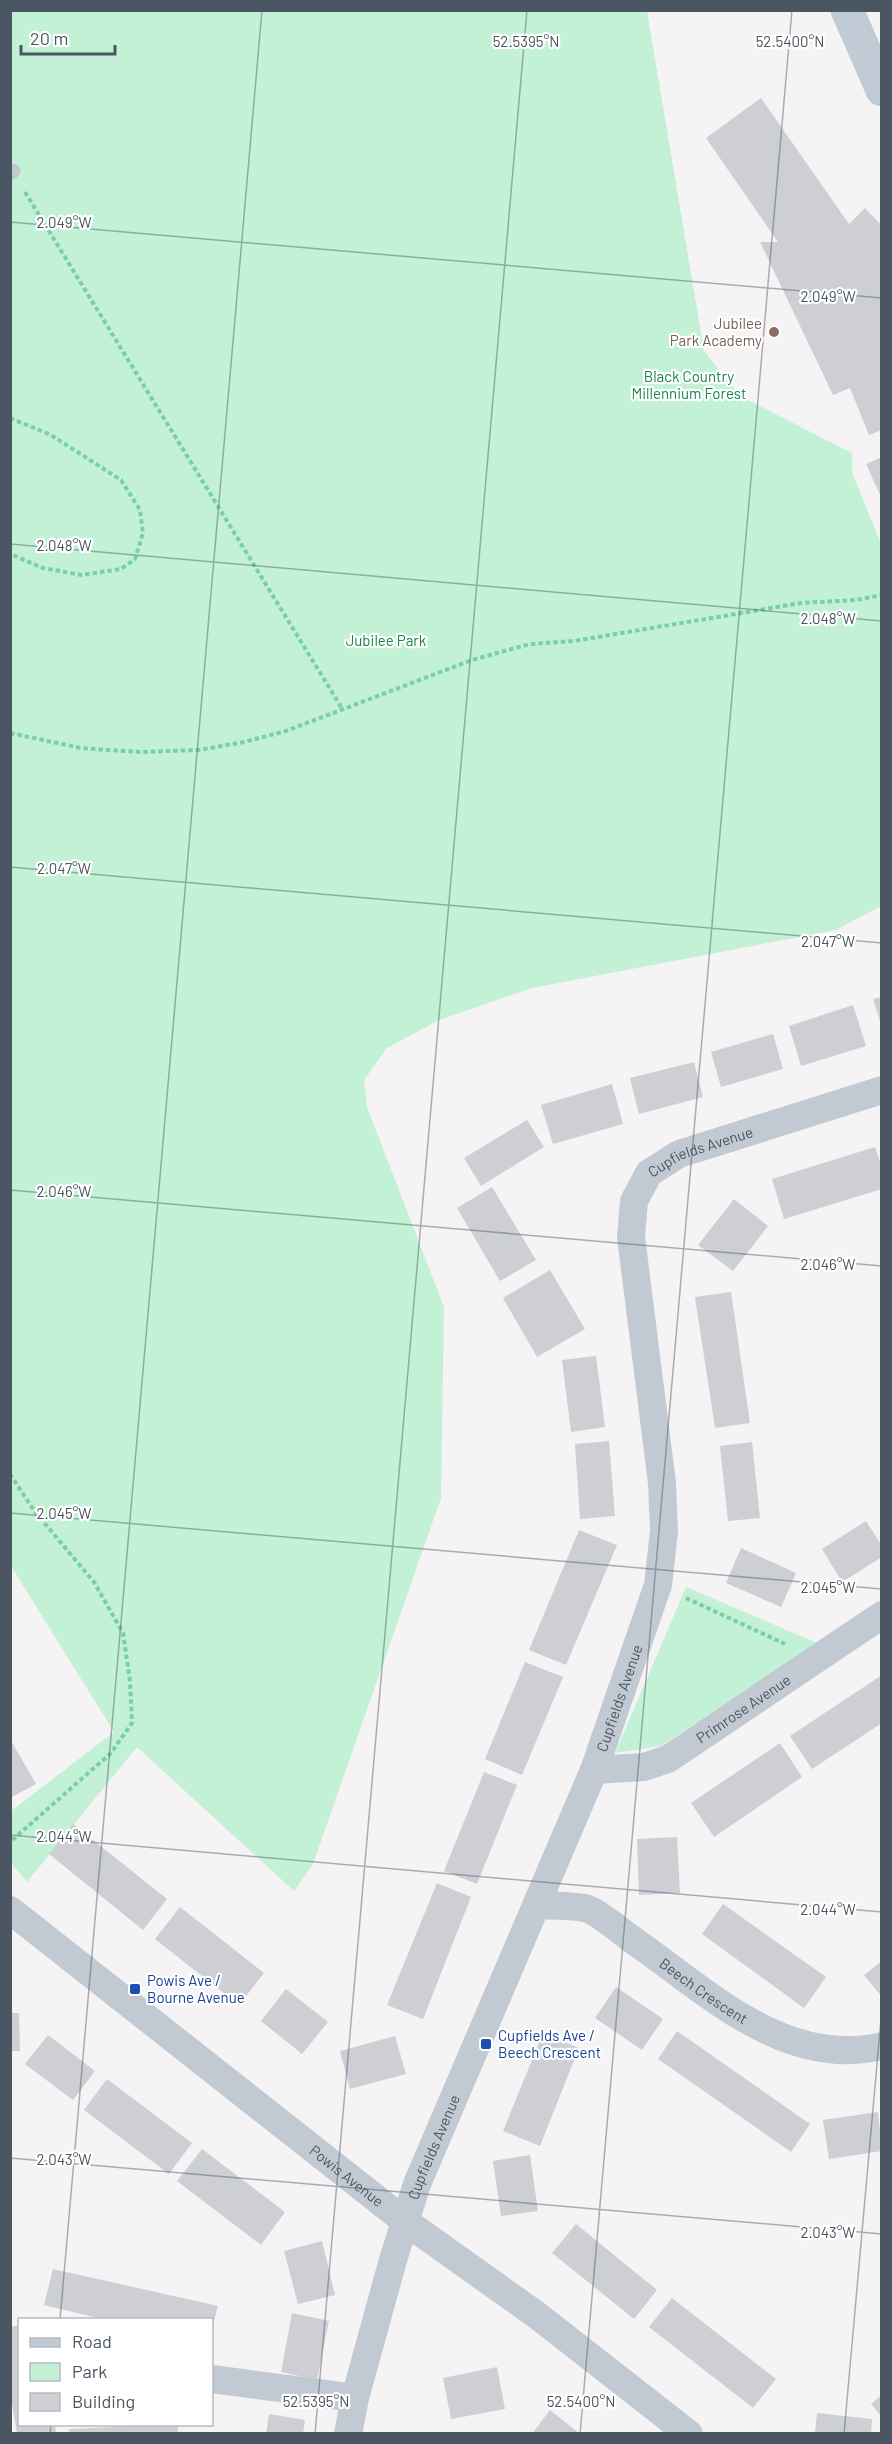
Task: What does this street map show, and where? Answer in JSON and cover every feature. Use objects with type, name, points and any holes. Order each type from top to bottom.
[{"type":"street","points":[[847,10],[882,90]]},
{"type":"street","name":"Cupfields Avenue","points":[[348,2433],[355,2398],[417,2184],[594,1770],[658,1585],[664,1531],[662,1484],[631,1237],[634,1200],[649,1173],[679,1154],[882,1090]]},
{"type":"street","name":"Primrose Avenue","points":[[594,1770],[644,1767],[668,1759],[882,1615]]},
{"type":"street","name":"Beech Crescent","points":[[538,1905],[588,1909],[752,2024],[784,2038],[832,2050],[867,2050],[882,2046]]},
{"type":"street","name":"Powis Avenue","points":[[10,1911],[406,2222],[538,2316],[689,2433]]},
{"type":"street","points":[[213,2379],[355,2398]]},
{"type":"path","points":[[12,172],[343,710]]},
{"type":"path","points":[[10,418],[51,435],[121,480],[140,510],[143,533],[135,558],[128,564],[121,568],[82,575],[43,568],[10,554]]},
{"type":"path","points":[[10,733],[81,748],[140,752],[199,750],[286,731],[472,660],[530,644],[574,641],[801,603],[856,600],[882,595]]},
{"type":"path","points":[[10,1474],[35,1512],[94,1582],[123,1632],[130,1681],[132,1723],[111,1753],[10,1842]]},
{"type":"path","points":[[658,1585],[818,1659]]},
{"type":"green space","name":"Jubilee Park","points":[[11,11],[647,11],[704,351],[740,396],[852,453],[852,472],[881,544],[881,906],[836,930],[532,988],[439,1020],[387,1048],[364,1080],[367,1107],[444,1307],[441,1498],[313,1864],[294,1891],[137,1747],[27,1882],[11,1863],[11,1811],[114,1732],[11,1566]]},
{"type":"green space","points":[[686,1587],[817,1643],[661,1746],[615,1753]]},
{"type":"building","points":[[761,98],[849,224],[865,208],[882,226],[882,430],[869,435],[850,388],[833,395],[760,242],[778,242],[706,138]]},
{"type":"building","points":[[882,457],[882,499],[866,464]]},
{"type":"building","points":[[882,997],[882,1024],[881,1024],[873,999]]},
{"type":"building","points":[[853,1005],[866,1046],[801,1066],[789,1026]]},
{"type":"building","points":[[773,1034],[783,1069],[721,1087],[711,1052]]},
{"type":"building","points":[[694,1062],[703,1097],[639,1114],[630,1078]]},
{"type":"building","points":[[612,1084],[623,1124],[553,1144],[541,1105]]},
{"type":"building","points":[[527,1120],[544,1147],[481,1186],[464,1158]]},
{"type":"building","points":[[875,1147],[882,1167],[882,1189],[784,1219],[772,1179]]},
{"type":"building","points":[[492,1187],[536,1260],[500,1281],[457,1208]]},
{"type":"building","points":[[734,1199],[768,1226],[733,1271],[698,1245]]},
{"type":"building","points":[[550,1270],[585,1329],[537,1357],[503,1298]]},
{"type":"building","points":[[731,1292],[750,1423],[715,1428],[695,1297]]},
{"type":"building","points":[[596,1356],[605,1427],[571,1432],[562,1360]]},
{"type":"building","points":[[609,1441],[615,1516],[580,1519],[575,1444]]},
{"type":"building","points":[[752,1442],[760,1518],[728,1521],[720,1446]]},
{"type":"building","points":[[866,1521],[882,1546],[882,1557],[842,1582],[822,1549]]},
{"type":"building","points":[[579,1530],[617,1545],[566,1665],[529,1650]]},
{"type":"building","points":[[741,1548],[796,1573],[781,1607],[726,1583]]},
{"type":"building","points":[[525,1662],[563,1677],[522,1775],[485,1759]]},
{"type":"building","points":[[882,1675],[882,1723],[812,1769],[790,1736]]},
{"type":"building","points":[[10,1739],[36,1784],[10,1798]]},
{"type":"building","points":[[780,1743],[802,1777],[714,1837],[691,1803]]},
{"type":"building","points":[[484,1772],[517,1785],[477,1884],[444,1871]]},
{"type":"building","points":[[73,1824],[167,1899],[143,1930],[49,1854]]},
{"type":"building","points":[[677,1837],[680,1893],[639,1895],[637,1839]]},
{"type":"building","points":[[437,1883],[471,1897],[423,2019],[387,2005]]},
{"type":"building","points":[[723,1904],[826,1977],[804,2008],[702,1934]]},
{"type":"building","points":[[180,1907],[264,1973],[239,2005],[155,1939]]},
{"type":"building","points":[[882,1961],[882,1997],[864,1975]]},
{"type":"building","points":[[616,1987],[663,2019],[642,2050],[595,2018]]},
{"type":"building","points":[[286,1989],[328,2022],[302,2054],[261,2021]]},
{"type":"building","points":[[10,2013],[19,2013],[20,2051],[10,2051]]},
{"type":"building","points":[[677,2031],[810,2124],[791,2152],[658,2059]]},
{"type":"building","points":[[543,2033],[579,2048],[540,2146],[503,2131]]},
{"type":"building","points":[[48,2035],[95,2071],[73,2100],[25,2064]]},
{"type":"building","points":[[395,2036],[406,2074],[350,2089],[340,2051]]},
{"type":"building","points":[[107,2079],[192,2143],[169,2174],[84,2110]]},
{"type":"building","points":[[878,2112],[882,2151],[829,2159],[823,2120]]},
{"type":"building","points":[[202,2149],[285,2212],[261,2245],[177,2181]]},
{"type":"building","points":[[530,2155],[538,2211],[501,2216],[493,2161]]},
{"type":"building","points":[[576,2224],[657,2290],[634,2319],[552,2253]]},
{"type":"building","points":[[322,2241],[335,2295],[298,2304],[284,2251]]},
{"type":"building","points":[[53,2269],[218,2306],[213,2325],[213,2318],[98,2318],[44,2305]]},
{"type":"building","points":[[672,2298],[776,2379],[753,2408],[649,2327]]},
{"type":"building","points":[[292,2313],[329,2321],[317,2380],[281,2372]]},
{"type":"building","points":[[18,2325],[18,2426],[55,2426],[56,2432],[17,2434],[10,2391],[10,2327]]},
{"type":"building","points":[[497,2367],[505,2409],[451,2419],[443,2378]]},
{"type":"building","points":[[882,2395],[882,2417],[871,2404]]},
{"type":"building","points":[[550,2410],[580,2434],[532,2434]]},
{"type":"building","points":[[817,2413],[872,2419],[871,2434],[815,2434]]},
{"type":"building","points":[[269,2414],[305,2420],[303,2434],[266,2434]]},
{"type":"building","points":[[178,2426],[178,2434],[69,2434],[69,2429]]},
{"type":"place","name":"Jubilee Park Academy","points":[[774,332]]},
{"type":"place","name":"Powis Ave / Bourne Avenue","points":[[135,1989]]},
{"type":"place","name":"Cupfields Ave / Beech Crescent","points":[[486,2044]]},
{"type":"park label","name":"Black Country Millennium Forest","points":[[689,384]]}]
